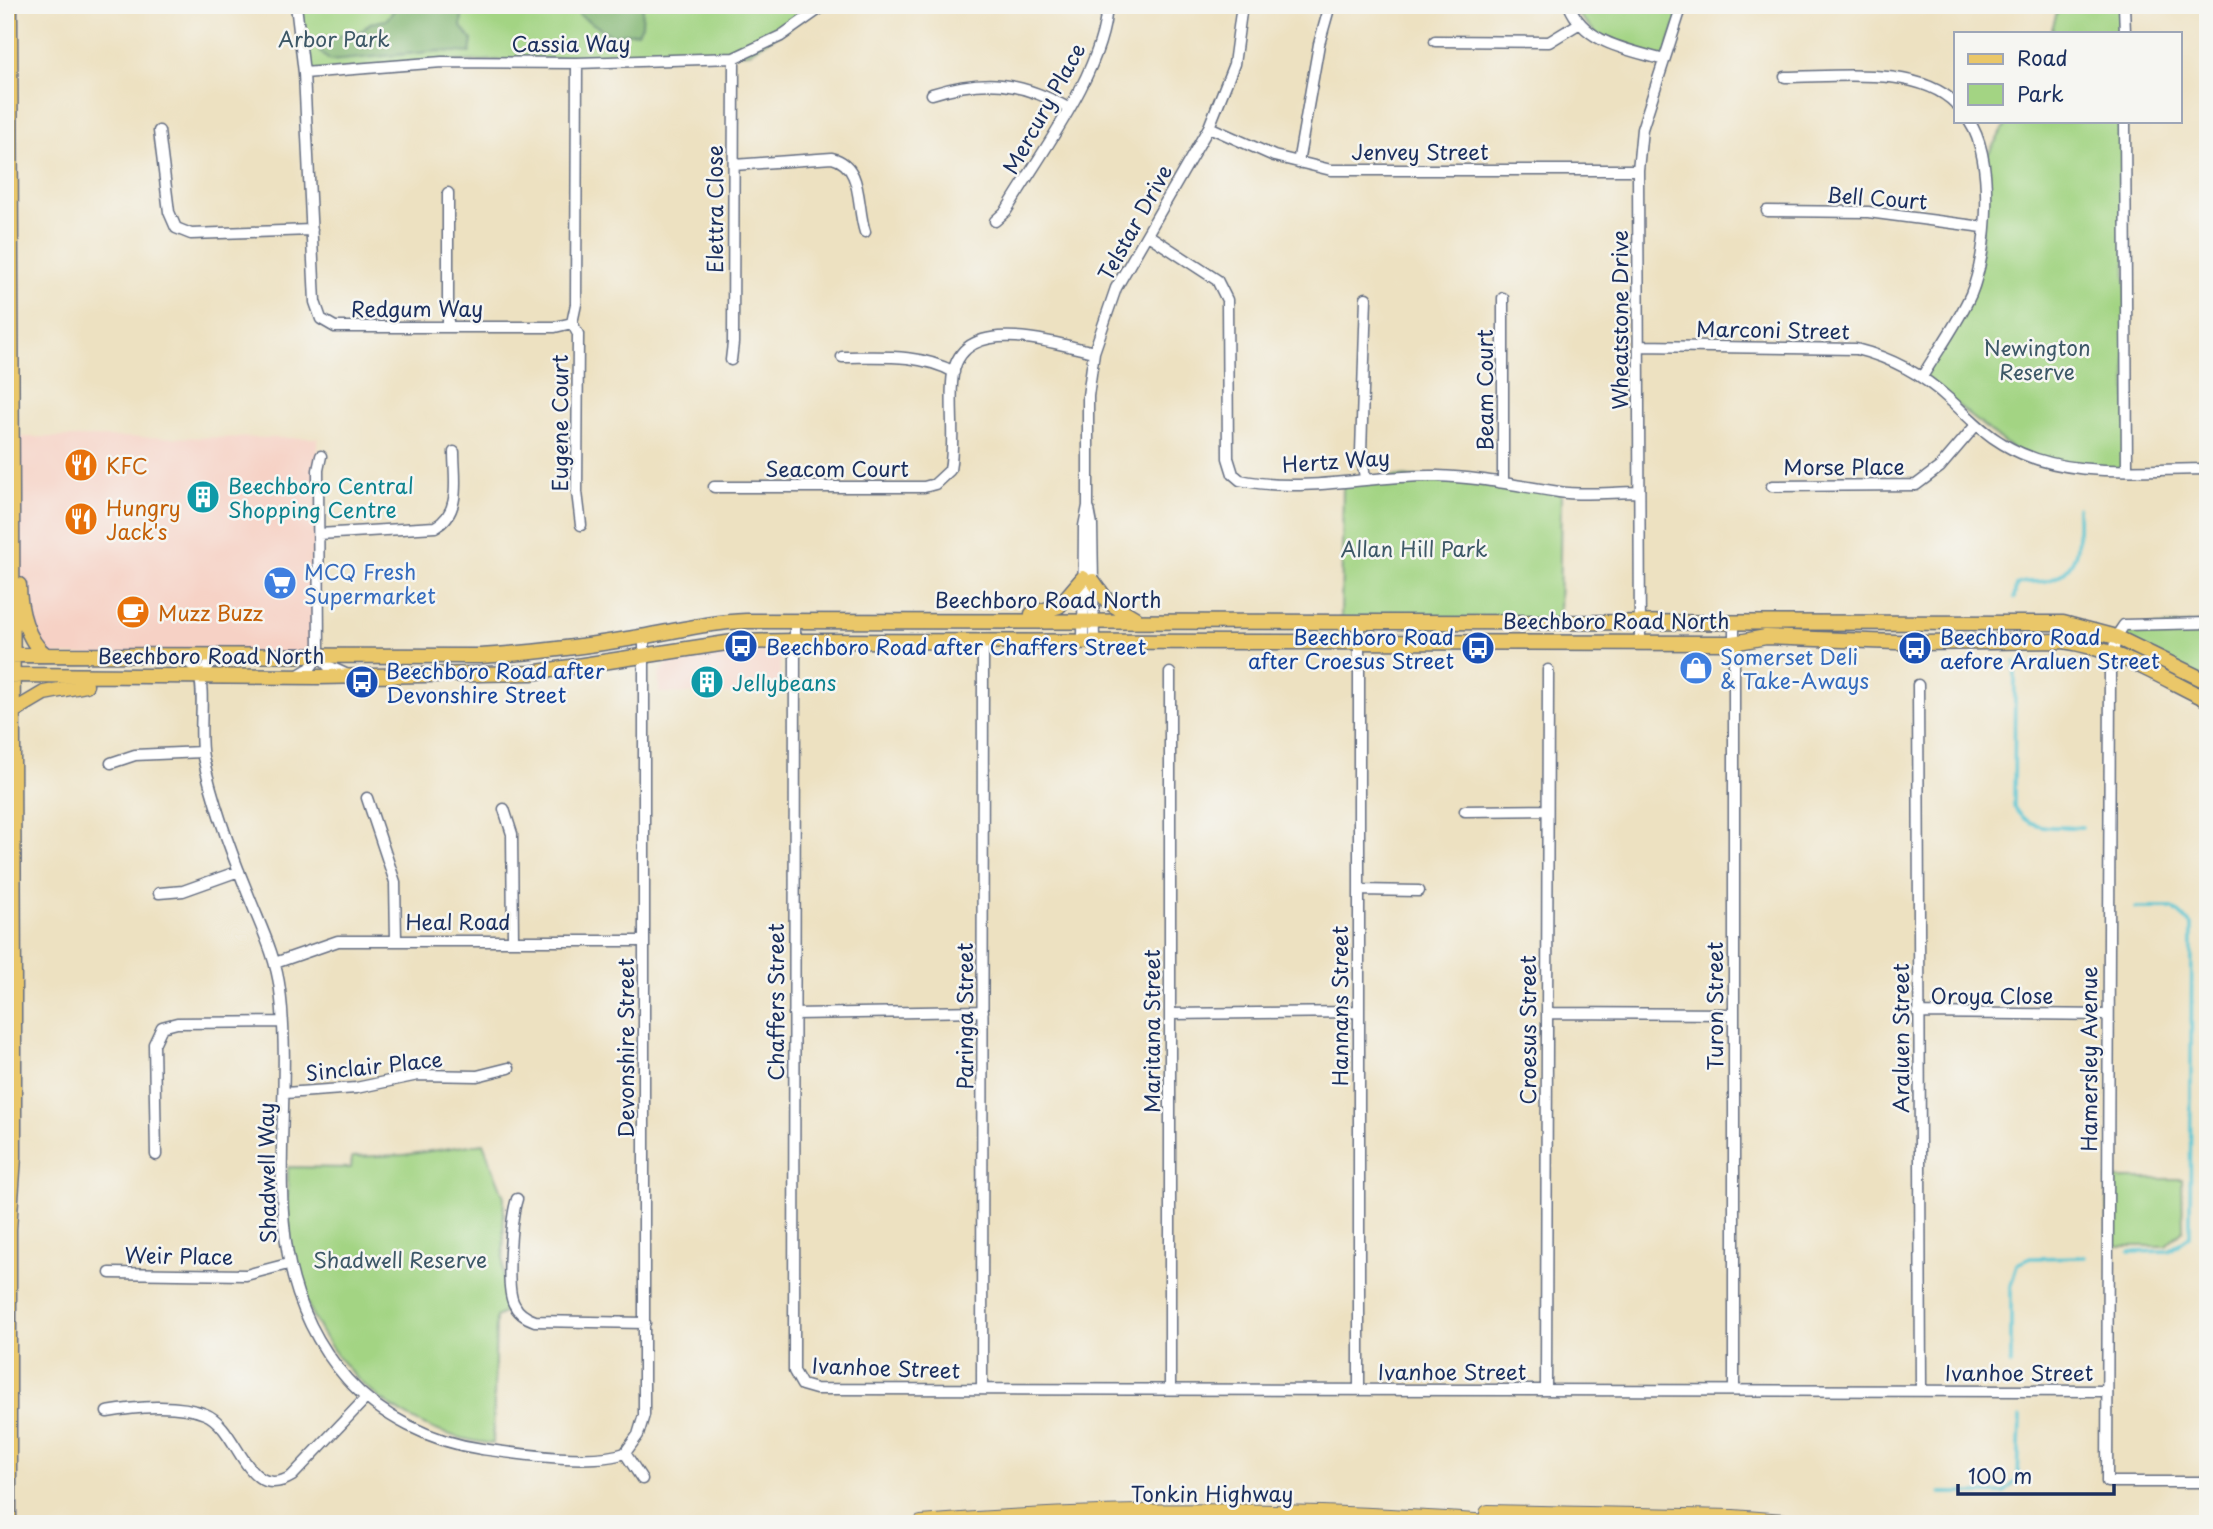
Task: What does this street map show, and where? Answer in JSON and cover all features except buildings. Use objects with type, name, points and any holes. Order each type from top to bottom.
[{"type":"highway","name":"Tonkin Highway","points":[[921,1524],[1161,1513],[1359,1516],[1503,1524]]},
{"type":"highway","points":[[1359,1516],[1491,1513],[1733,1518],[1811,1524]]},
{"type":"main road","points":[[8,13],[7,447],[10,480],[19,509],[11,542],[8,655],[12,712],[7,1330],[9,1524]]},
{"type":"main road","points":[[11,542],[25,620],[37,649],[47,655]]},
{"type":"main road","points":[[1007,620],[1059,606],[1088,580],[1108,602],[1139,620]]},
{"type":"main road","name":"Beechboro Road North","points":[[8,655],[480,656],[530,653],[644,637],[717,622],[1088,619],[2063,623],[2116,637],[2208,682]]},
{"type":"main road","name":"Beechboro Road North","points":[[8,675],[295,677],[531,673],[733,642],[1359,640],[1733,643],[1766,637],[1922,643],[2063,641],[2113,653],[2208,700]]},
{"type":"main road","points":[[12,712],[44,693],[71,685],[126,683],[154,676]]},
{"type":"main road","points":[[5,1243],[9,1228]]},
{"type":"street","name":"Redgum Way","points":[[296,5],[304,73],[316,311],[328,325],[555,327],[572,323]]},
{"type":"street","name":"Cassia Way","points":[[304,73],[442,62],[577,63],[734,58],[780,36],[825,5]]},
{"type":"street","name":"Mercury Place","points":[[995,221],[1006,211],[1068,108],[1098,49],[1107,5]]},
{"type":"street","name":"Telstar Drive","points":[[1088,640],[1088,580],[1084,526],[1088,506],[1088,396],[1094,352],[1116,288],[1209,127],[1234,64],[1242,5]]},
{"type":"street","points":[[1298,163],[1319,44],[1331,5]]},
{"type":"street","points":[[1569,5],[1580,23],[1605,43],[1664,60]]},
{"type":"street","name":"Wheatstone Drive","points":[[1640,642],[1638,170],[1642,129],[1682,5]]},
{"type":"street","points":[[2124,5],[2124,32]]},
{"type":"street","points":[[1435,41],[1549,42],[1580,23]]},
{"type":"street","name":"Elettra Close","points":[[731,360],[734,58]]},
{"type":"street","points":[[572,323],[576,304],[577,63]]},
{"type":"street","points":[[1785,77],[1899,78],[1934,88],[1954,103]]},
{"type":"street","points":[[932,94],[962,85],[1013,86],[1044,94],[1068,108]]},
{"type":"street","points":[[1922,377],[1972,292],[1981,253],[1983,156],[1969,122]]},
{"type":"street","points":[[2125,122],[2127,469]]},
{"type":"street","name":"Jenvey Street","points":[[1209,127],[1298,163],[1348,171],[1638,170]]},
{"type":"street","points":[[159,131],[169,212],[176,228],[191,234],[312,230]]},
{"type":"street","points":[[734,165],[840,160],[853,172],[865,232]]},
{"type":"street","points":[[448,193],[448,326]]},
{"type":"street","name":"Bell Court","points":[[1767,212],[1868,212],[1983,227]]},
{"type":"street","name":"Hertz Way","points":[[1148,235],[1217,279],[1227,300],[1228,458],[1233,474],[1240,481],[1333,484],[1365,478],[1439,476],[1503,481],[1561,493],[1639,492]]},
{"type":"street","points":[[1365,478],[1361,452],[1366,298]]},
{"type":"street","name":"Beam Court","points":[[1503,298],[1503,481]]},
{"type":"street","name":"Eugene Court","points":[[572,323],[578,334],[578,492],[581,525]]},
{"type":"street","points":[[842,358],[911,358],[939,364],[954,372],[967,350],[988,338],[1004,335],[1094,352]]},
{"type":"street","name":"Marconi Street","points":[[1639,346],[1856,349],[1883,356],[1922,377],[1976,425],[2016,452],[2052,465],[2208,469]]},
{"type":"street","name":"Seacom Court","points":[[713,487],[924,487],[935,484],[950,470],[954,372]]},
{"type":"street","name":"Morse Place","points":[[1772,486],[1916,485],[1940,467],[1976,425]]},
{"type":"street","points":[[319,534],[435,527],[445,521],[454,504],[454,452]]},
{"type":"street","points":[[295,677],[310,668],[319,656],[321,456]]},
{"type":"street","name":"Chaffers Street","points":[[795,621],[794,1371],[798,1382]]},
{"type":"street","name":"Turon Street","points":[[1734,621],[1734,1390]]},
{"type":"street","name":"Hannans Street","points":[[1359,622],[1359,1390]]},
{"type":"street","points":[[2116,637],[2120,629],[2130,623],[2208,623]]},
{"type":"street","name":"Devonshire Street","points":[[625,1453],[638,1435],[644,1415],[644,637]]},
{"type":"street","name":"Hamersley Avenue","points":[[2116,637],[2108,690],[2107,1482],[2208,1482]]},
{"type":"street","name":"Paringa Street","points":[[982,1389],[983,642]]},
{"type":"street","points":[[174,656],[191,664],[200,676],[211,663],[225,656]]},
{"type":"street","points":[[319,656],[328,666],[351,676]]},
{"type":"street","name":"Croesus Street","points":[[1546,1390],[1548,670]]},
{"type":"street","name":"Maritana Street","points":[[1170,673],[1170,1390]]},
{"type":"street","name":"Shadwell Way","points":[[200,676],[202,752],[239,871],[275,963],[285,1093],[283,1224],[288,1264],[314,1334],[331,1360],[366,1398],[400,1421],[457,1445],[596,1459],[625,1453]]},
{"type":"street","name":"Araluen Street","points":[[1918,685],[1921,1391]]},
{"type":"street","points":[[111,763],[135,755],[202,752]]},
{"type":"street","points":[[367,798],[395,882],[396,940]]},
{"type":"street","points":[[504,810],[512,834],[513,940]]},
{"type":"street","points":[[1465,811],[1548,810]]},
{"type":"street","points":[[159,893],[183,891],[239,871]]},
{"type":"street","points":[[1359,890],[1419,891]]},
{"type":"street","name":"Heal Road","points":[[275,963],[338,941],[644,941]]},
{"type":"street","points":[[794,1014],[983,1011]]},
{"type":"street","points":[[1170,1014],[1358,1012]]},
{"type":"street","points":[[1547,1013],[1734,1014]]},
{"type":"street","name":"Oroya Close","points":[[1918,1013],[2108,1015]]},
{"type":"street","points":[[156,1155],[155,1044],[162,1027],[177,1023],[281,1023]]},
{"type":"street","name":"Sinclair Place","points":[[285,1093],[356,1088],[418,1075],[478,1076],[509,1068]]},
{"type":"street","points":[[517,1199],[511,1217],[511,1296],[521,1313],[535,1321],[645,1323]]},
{"type":"street","name":"Weir Place","points":[[110,1273],[246,1275],[288,1264]]},
{"type":"street","name":"Ivanhoe Street","points":[[798,1382],[816,1389],[2107,1391]]},
{"type":"street","points":[[107,1412],[170,1409],[204,1413],[219,1423],[255,1476],[271,1483],[292,1476],[366,1398]]},
{"type":"street","points":[[625,1453],[642,1479]]},
{"type":"shaded area","points":[[10,437],[318,438],[319,656],[46,655],[19,593]]},
{"type":"shaded area","points":[[737,651],[780,653],[780,694],[659,693],[659,674],[667,664]]},
{"type":"green space","name":"Arbor Park","points":[[296,5],[825,5],[748,53],[442,62],[304,73]]},
{"type":"green space","points":[[398,5],[463,5],[461,27],[472,40],[470,53],[440,51],[330,61],[320,52],[324,40],[363,30],[370,23],[386,20]]},
{"type":"green space","points":[[579,5],[643,5],[642,25],[638,32],[611,35],[579,15]]},
{"type":"green space","points":[[1569,5],[1682,5],[1664,60],[1605,43]]},
{"type":"green space","points":[[2059,5],[2124,5],[2125,32],[2051,32]]},
{"type":"green space","name":"Newington Reserve","points":[[2007,122],[2125,122],[2127,469],[2074,468],[2016,452],[1922,377],[1966,304],[1981,253],[1983,162]]},
{"type":"green space","name":"Allan Hill Park","points":[[1401,476],[1561,493],[1559,621],[1341,621],[1343,482]]},
{"type":"green space","points":[[2208,623],[2208,682],[2116,637],[2120,629]]},
{"type":"green space","name":"Shadwell Reserve","points":[[483,1143],[504,1197],[503,1295],[509,1310],[496,1317],[493,1444],[457,1437],[423,1425],[392,1407],[364,1385],[340,1359],[320,1330],[305,1297],[291,1250],[288,1215],[288,1167],[351,1168],[352,1157],[404,1155]]},
{"type":"green space","points":[[2108,1179],[2182,1179],[2183,1230],[2166,1246],[2107,1246]]},
{"type":"waterway","points":[[2014,598],[2016,585],[2049,580],[2068,568],[2078,541],[2078,508]]},
{"type":"waterway","points":[[2015,662],[2014,807],[2027,821],[2035,824],[2082,827]]},
{"type":"waterway","points":[[2129,1252],[2169,1251],[2190,1236],[2192,925],[2173,908],[2136,908]]},
{"type":"waterway","points":[[2011,1365],[2011,1286],[2017,1264],[2030,1258],[2085,1257]]},
{"type":"waterway","points":[[1940,1493],[2004,1493],[2018,1479],[2020,1417]]},
{"type":"place","name":"KFC","points":[[81,465]]},
{"type":"place","name":"Beechboro Central Shopping Centre","points":[[203,497]]},
{"type":"place","name":"Hungry Jack's","points":[[81,519]]},
{"type":"place","name":"MCQ Fresh Supermarket","points":[[280,583]]},
{"type":"place","name":"Muzz Buzz","points":[[133,612]]},
{"type":"place","name":"Beechboro Road after Chaffers Street","points":[[741,646]]},
{"type":"place","name":"Beechboro Road after Croesus Street","points":[[1478,648]]},
{"type":"place","name":"Beechboro Road aefore Araluen Street","points":[[1915,648]]},
{"type":"place","name":"Somerset Deli & Take-Aways","points":[[1696,668]]},
{"type":"place","name":"Beechboro Road after Devonshire Street","points":[[362,682]]},
{"type":"place","name":"Jellybeans","points":[[707,682]]}]
